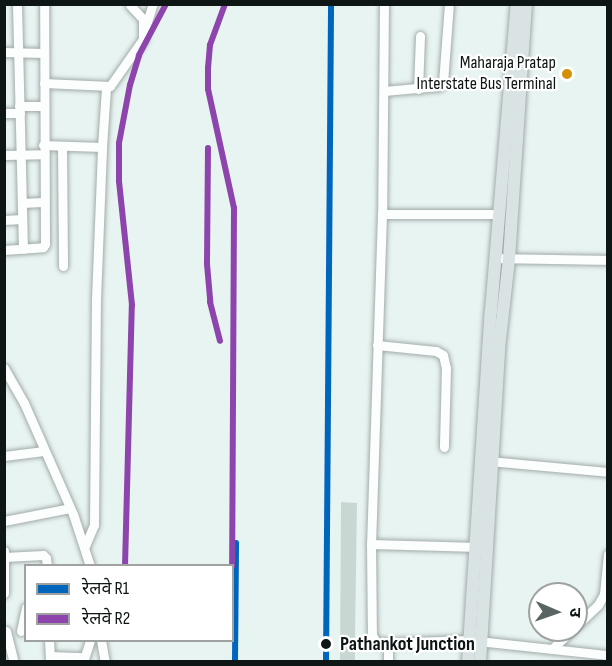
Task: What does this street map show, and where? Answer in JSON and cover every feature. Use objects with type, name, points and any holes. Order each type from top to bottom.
[{"type":"main road","points":[[487,461],[495,258],[517,4]]},
{"type":"main road","points":[[468,662],[475,640],[487,461],[509,259],[526,4]]},
{"type":"main road","points":[[475,640],[480,662]]},
{"type":"street","points":[[17,4],[23,249]]},
{"type":"street","points":[[4,250],[43,247],[45,244],[43,202],[44,4]]},
{"type":"street","points":[[85,546],[94,525],[96,299],[106,88],[135,53],[143,39],[143,19],[130,5],[125,4]]},
{"type":"street","points":[[143,32],[153,4]]},
{"type":"street","points":[[384,4],[382,213],[371,543],[372,635],[376,642],[475,640],[608,655]]},
{"type":"street","points":[[384,91],[439,86],[445,78],[449,4]]},
{"type":"street","points":[[418,89],[420,36]]},
{"type":"street","points":[[4,52],[44,53]]},
{"type":"street","points":[[44,83],[106,88]]},
{"type":"street","points":[[4,113],[44,106]]},
{"type":"street","points":[[4,155],[21,155],[62,146],[102,147]]},
{"type":"street","points":[[62,146],[63,266]]},
{"type":"street","points":[[22,203],[43,202]]},
{"type":"street","points":[[382,213],[499,213]]},
{"type":"street","points":[[4,220],[22,219]]},
{"type":"street","points":[[495,258],[608,260]]},
{"type":"street","points":[[377,345],[436,351],[443,355],[446,368],[444,447]]},
{"type":"street","points":[[4,368],[24,403],[70,508],[90,564]]},
{"type":"street","points":[[4,456],[44,451]]},
{"type":"street","points":[[487,461],[608,472]]},
{"type":"street","points":[[4,521],[70,508]]},
{"type":"street","points":[[371,543],[480,547]]},
{"type":"street","points":[[588,614],[601,600],[608,554]]},
{"type":"street","points":[[4,593],[5,555],[25,561],[44,555],[46,564]]},
{"type":"street","points":[[14,662],[5,631],[23,631]]},
{"type":"street","points":[[49,642],[50,659],[83,659],[89,642]]},
{"type":"street","points":[[101,642],[105,662]]},
{"type":"street","points":[[552,649],[559,642]]},
{"type":"street","points":[[388,643],[388,662]]},
{"type":"building","points":[[341,502],[357,503],[355,638],[366,639],[366,649],[355,649],[355,662],[340,662]]},
{"type":"rail line","name":"R2","points":[[125,564],[132,305],[119,181],[119,143],[130,85],[139,55],[166,4]]},
{"type":"rail line","name":"R2","points":[[225,4],[210,45],[208,89],[234,208],[232,564]]},
{"type":"rail line","name":"R1","points":[[326,662],[331,4]]},
{"type":"rail line","name":"R2","points":[[208,148],[207,264],[210,302],[220,341]]},
{"type":"rail line","name":"R1","points":[[235,662],[236,543]]},
{"type":"place","name":"Maharaja Pratap Interstate Bus Terminal","points":[[567,74]]},
{"type":"place","name":"Pathankot Junction","points":[[326,644]]}]
